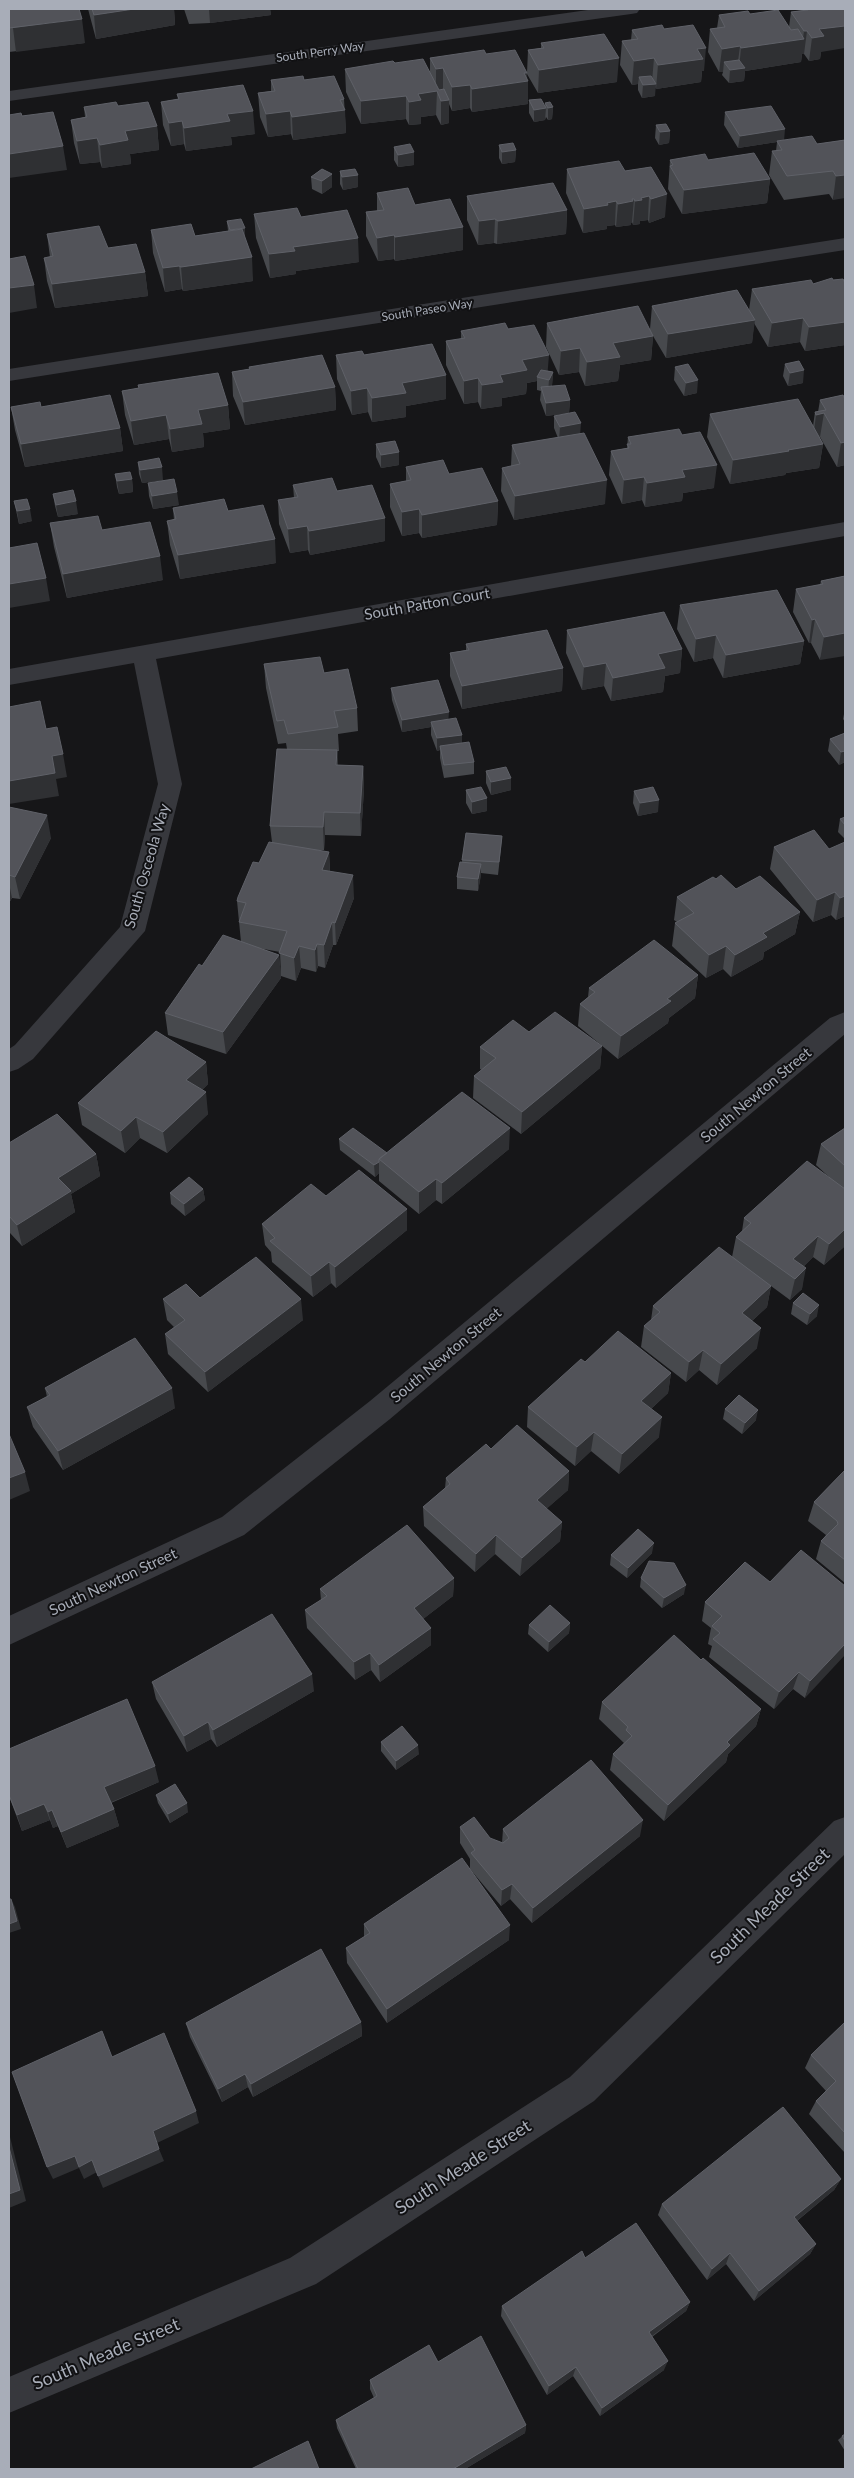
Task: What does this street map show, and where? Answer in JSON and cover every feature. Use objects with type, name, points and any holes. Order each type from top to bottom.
[{"type":"street","name":"South Perry Way","points":[[9,96],[631,9]]},
{"type":"street","name":"South Paseo Way","points":[[9,375],[845,244]]},
{"type":"street","name":"South Patton Court","points":[[9,677],[144,655],[845,529]]},
{"type":"street","name":"South Osceola Way","points":[[9,1062],[24,1052],[132,930],[170,784],[144,655]]},
{"type":"street","name":"South Newton Street","points":[[9,1631],[233,1526],[380,1410],[845,1022]]},
{"type":"street","name":"South Meade Street","points":[[9,2395],[303,2271],[582,2089],[845,1832]]},
{"type":"building","points":[[9,9],[79,9],[82,19],[9,28]]},
{"type":"building","points":[[92,9],[134,9],[94,15]]},
{"type":"building","points":[[807,9],[845,9],[845,26],[819,29],[824,36],[812,38],[807,31],[804,31],[791,12]]},
{"type":"building","points":[[778,10],[791,30],[798,29],[804,39],[722,49],[710,29],[725,27],[719,15],[748,11],[750,14]]},
{"type":"building","points":[[662,25],[664,29],[693,25],[706,48],[697,49],[703,59],[658,65],[654,58],[634,61],[622,41],[638,39],[632,30]]},
{"type":"building","points":[[604,34],[619,58],[539,70],[528,50],[544,48],[541,43]]},
{"type":"building","points":[[484,50],[486,54],[515,50],[527,73],[524,73],[528,81],[472,89],[470,85],[452,87],[443,68],[436,69],[430,58]]},
{"type":"building","points":[[423,59],[439,90],[444,89],[449,100],[441,101],[437,91],[418,94],[421,100],[409,102],[406,96],[361,101],[345,69],[393,61],[395,63]]},
{"type":"building","points":[[739,60],[745,68],[730,70],[724,62]]},
{"type":"building","points":[[303,76],[304,80],[334,76],[344,99],[340,100],[345,110],[292,117],[290,111],[266,114],[258,93],[275,91],[271,80]]},
{"type":"building","points":[[651,76],[656,84],[643,85],[639,77]]},
{"type":"building","points":[[243,85],[253,111],[227,114],[230,121],[184,128],[182,121],[169,123],[161,102],[179,99],[177,94]]},
{"type":"building","points":[[541,99],[546,108],[534,110],[529,100]]},
{"type":"building","points":[[116,102],[118,106],[148,102],[157,126],[125,131],[128,140],[100,145],[97,138],[77,141],[71,120],[87,117],[84,107]]},
{"type":"building","points":[[550,102],[553,107],[548,108],[545,103]]},
{"type":"building","points":[[771,106],[785,129],[740,136],[725,112]]},
{"type":"building","points":[[53,112],[63,146],[9,154],[9,115],[21,113],[22,116]]},
{"type":"building","points":[[666,124],[670,131],[660,132],[656,125]]},
{"type":"building","points":[[812,136],[817,144],[845,140],[845,175],[836,176],[833,171],[787,176],[772,151],[782,150],[777,141]]},
{"type":"building","points":[[513,143],[516,150],[502,152],[499,145]]},
{"type":"building","points":[[410,144],[414,152],[398,155],[394,147]]},
{"type":"building","points":[[754,153],[770,179],[684,190],[670,166],[673,165],[670,160],[705,154],[708,160]]},
{"type":"building","points":[[619,161],[625,171],[651,167],[667,194],[651,199],[649,196],[641,198],[642,200],[635,201],[632,199],[633,201],[618,204],[616,201],[607,203],[608,205],[584,209],[567,169]]},
{"type":"building","points":[[322,169],[332,174],[322,181],[311,177]]},
{"type":"building","points":[[355,169],[358,175],[342,177],[340,171]]},
{"type":"building","points":[[553,183],[567,210],[498,221],[495,219],[479,221],[467,196]]},
{"type":"building","points":[[408,188],[415,205],[450,199],[463,227],[377,238],[366,212],[384,210],[377,193]]},
{"type":"building","points":[[297,208],[301,217],[347,210],[358,238],[293,247],[295,251],[269,254],[254,214]]},
{"type":"building","points":[[241,219],[245,228],[230,230],[227,221]]},
{"type":"building","points":[[191,224],[195,236],[242,229],[252,257],[163,268],[151,230]]},
{"type":"building","points":[[99,226],[108,248],[136,244],[145,272],[52,284],[44,258],[53,256],[47,234]]},
{"type":"building","points":[[25,256],[34,285],[9,288],[9,259]]},
{"type":"building","points":[[832,278],[833,280],[843,279],[845,283],[845,322],[809,327],[803,318],[772,323],[752,289],[811,280],[813,284]]},
{"type":"building","points":[[737,290],[755,320],[668,334],[652,306]]},
{"type":"building","points":[[638,306],[653,336],[613,343],[620,357],[587,362],[580,348],[561,351],[547,323]]},
{"type":"building","points":[[505,323],[508,329],[534,325],[549,355],[522,360],[527,370],[500,375],[503,382],[482,385],[478,378],[464,381],[446,341],[465,338],[461,331]]},
{"type":"building","points":[[432,344],[446,375],[402,383],[406,393],[372,398],[367,388],[351,391],[336,355],[362,351],[364,355]]},
{"type":"building","points":[[322,355],[335,387],[243,402],[232,372],[250,369],[249,367]]},
{"type":"building","points":[[799,361],[804,370],[790,373],[785,364]]},
{"type":"building","points":[[688,364],[698,380],[686,383],[675,367]]},
{"type":"building","points":[[541,370],[553,372],[549,380],[537,377]]},
{"type":"building","points":[[218,373],[228,405],[198,410],[202,424],[170,429],[166,415],[131,421],[122,391],[139,388],[138,385]]},
{"type":"building","points":[[565,385],[570,400],[546,403],[541,387]]},
{"type":"building","points":[[110,395],[120,428],[21,444],[11,407],[40,402],[41,407]]},
{"type":"building","points":[[843,395],[845,399],[845,442],[841,443],[824,413],[816,415],[815,412],[826,410],[820,400]]},
{"type":"building","points":[[798,399],[823,444],[733,460],[710,414]]},
{"type":"building","points":[[575,412],[581,423],[560,427],[554,416]]},
{"type":"building","points":[[679,429],[682,435],[700,432],[717,465],[682,470],[685,477],[647,483],[644,477],[624,480],[611,451],[629,448],[627,444],[631,444],[628,437]]},
{"type":"building","points":[[584,433],[607,480],[515,496],[502,468],[520,464],[512,445]]},
{"type":"building","points":[[395,441],[399,452],[381,455],[376,444]]},
{"type":"building","points":[[159,458],[162,467],[140,470],[138,462]]},
{"type":"building","points":[[443,460],[449,474],[482,468],[498,501],[422,515],[419,509],[402,512],[390,484],[411,480],[406,467]]},
{"type":"building","points":[[130,472],[132,479],[117,481],[115,474]]},
{"type":"building","points":[[332,478],[337,491],[372,485],[385,518],[309,531],[307,526],[288,529],[278,500],[298,497],[293,485]]},
{"type":"building","points":[[174,479],[177,492],[152,496],[148,483]]},
{"type":"building","points":[[73,490],[76,501],[56,505],[53,494]]},
{"type":"building","points":[[27,499],[30,509],[17,511],[14,501]]},
{"type":"building","points":[[224,499],[228,511],[263,505],[275,539],[178,555],[167,521],[176,519],[173,508]]},
{"type":"building","points":[[98,516],[102,530],[150,522],[160,556],[63,574],[50,523]]},
{"type":"building","points":[[37,543],[46,578],[9,584],[9,548]]},
{"type":"building","points":[[845,576],[845,633],[824,637],[815,619],[812,620],[796,589],[823,584],[821,581]]},
{"type":"building","points":[[777,590],[804,641],[726,655],[716,635],[696,639],[680,605]]},
{"type":"building","points":[[664,612],[682,649],[658,654],[665,668],[613,678],[606,663],[584,667],[567,630]]},
{"type":"building","points":[[547,630],[563,668],[462,686],[450,653],[469,650],[466,644]]},
{"type":"building","points":[[320,657],[324,673],[348,669],[357,708],[334,711],[338,727],[288,734],[284,720],[277,721],[264,664]]},
{"type":"building","points":[[438,680],[449,712],[402,720],[391,688]]},
{"type":"building","points":[[40,701],[46,729],[57,727],[63,754],[52,756],[55,773],[9,781],[9,707]]},
{"type":"building","points":[[456,718],[462,735],[437,738],[431,722]]},
{"type":"building","points":[[845,733],[845,751],[841,752],[830,739]]},
{"type":"building","points":[[469,742],[474,762],[444,765],[440,746]]},
{"type":"building","points":[[277,749],[337,750],[336,765],[363,766],[360,813],[324,812],[323,827],[270,826]]},
{"type":"building","points":[[506,767],[511,778],[491,782],[486,771]]},
{"type":"building","points":[[481,787],[487,798],[472,802],[466,790]]},
{"type":"building","points":[[653,787],[659,800],[640,803],[634,791]]},
{"type":"building","points":[[9,807],[47,815],[15,877],[9,875]]},
{"type":"building","points":[[845,817],[845,825],[840,819]]},
{"type":"building","points":[[814,830],[829,849],[845,842],[845,896],[840,898],[835,892],[817,900],[774,847]]},
{"type":"building","points":[[466,833],[502,836],[499,862],[462,860]]},
{"type":"building","points":[[269,842],[329,852],[322,870],[353,875],[335,923],[332,922],[324,945],[317,944],[315,950],[299,946],[294,958],[279,953],[287,931],[239,922],[246,903],[237,901],[238,897],[253,862],[259,863]]},
{"type":"building","points":[[460,862],[481,864],[478,879],[457,877]]},
{"type":"building","points":[[721,875],[736,889],[760,876],[800,912],[763,933],[767,937],[735,955],[726,946],[709,955],[675,923],[694,913],[677,897],[713,877],[716,879]]},
{"type":"building","points":[[223,935],[279,955],[223,1032],[165,1013],[199,964],[202,966]]},
{"type":"building","points":[[654,940],[698,975],[667,999],[671,1001],[621,1036],[580,1004],[595,992],[589,988]]},
{"type":"building","points":[[555,1012],[602,1046],[522,1112],[474,1076],[496,1058],[480,1047],[513,1020],[529,1032]]},
{"type":"building","points":[[156,1031],[206,1062],[186,1080],[206,1092],[163,1132],[136,1117],[121,1131],[78,1103]]},
{"type":"building","points":[[462,1092],[510,1128],[442,1183],[436,1179],[419,1192],[379,1159]]},
{"type":"building","points":[[57,1114],[96,1154],[58,1178],[71,1191],[17,1225],[9,1216],[9,1143]]},
{"type":"building","points":[[353,1128],[387,1153],[379,1159],[379,1162],[374,1165],[339,1139]]},
{"type":"building","points":[[845,1128],[845,1166],[821,1144]]},
{"type":"building","points":[[807,1161],[845,1189],[845,1229],[829,1244],[818,1236],[793,1259],[806,1268],[795,1279],[736,1237],[751,1223],[744,1218]]},
{"type":"building","points":[[359,1170],[407,1209],[335,1267],[329,1262],[311,1276],[270,1241],[275,1238],[262,1224],[311,1184],[326,1196]]},
{"type":"building","points":[[189,1177],[203,1189],[184,1204],[170,1193]]},
{"type":"building","points":[[719,1247],[771,1286],[742,1313],[761,1328],[721,1364],[703,1350],[689,1362],[644,1326],[660,1312],[653,1306]]},
{"type":"building","points":[[256,1257],[301,1299],[205,1372],[165,1334],[185,1320],[163,1299],[186,1284],[200,1298]]},
{"type":"building","points":[[803,1293],[819,1305],[810,1314],[793,1303]]},
{"type":"building","points":[[618,1331],[671,1373],[641,1401],[662,1417],[622,1454],[594,1432],[577,1447],[528,1407],[581,1359],[585,1362]]},
{"type":"building","points":[[135,1338],[172,1388],[58,1451],[27,1407],[50,1395],[45,1388]]},
{"type":"building","points":[[739,1395],[758,1410],[745,1423],[725,1409]]},
{"type":"building","points":[[517,1425],[569,1471],[537,1500],[562,1522],[522,1558],[496,1535],[476,1554],[423,1507],[450,1484],[446,1478],[486,1444],[491,1449]]},
{"type":"building","points":[[9,1434],[25,1472],[9,1478]]},
{"type":"building","points":[[845,1470],[845,1560],[821,1541],[838,1524],[837,1521],[814,1502]]},
{"type":"building","points":[[407,1525],[454,1578],[414,1608],[431,1628],[379,1665],[370,1653],[354,1662],[305,1610],[327,1596],[320,1589]]},
{"type":"building","points":[[638,1529],[654,1543],[628,1568],[611,1555]]},
{"type":"building","points":[[801,1550],[845,1586],[845,1644],[810,1681],[799,1672],[779,1692],[713,1639],[720,1633],[712,1626],[722,1616],[705,1602],[745,1562],[770,1582]]},
{"type":"building","points":[[649,1561],[674,1563],[686,1585],[664,1598],[641,1578]]},
{"type":"building","points":[[550,1605],[570,1623],[549,1642],[529,1625]]},
{"type":"building","points":[[272,1614],[312,1674],[213,1730],[208,1722],[184,1736],[152,1682]]},
{"type":"building","points":[[674,1635],[701,1660],[703,1658],[761,1709],[727,1742],[730,1745],[668,1805],[613,1754],[632,1736],[626,1730],[628,1727],[602,1702]]},
{"type":"building","points":[[127,1699],[155,1766],[104,1787],[114,1809],[61,1832],[52,1810],[48,1812],[44,1804],[17,1815],[9,1795],[9,1749]]},
{"type":"building","points":[[402,1726],[418,1745],[396,1761],[381,1742]]},
{"type":"building","points":[[591,1760],[643,1820],[533,1908],[512,1884],[502,1890],[471,1853],[475,1850],[460,1827],[474,1817],[490,1838],[503,1843],[509,1838],[503,1829]]},
{"type":"building","points":[[175,1784],[187,1803],[168,1814],[156,1795]]},
{"type":"building","points":[[462,1858],[510,1925],[387,2009],[346,1948],[370,1933],[364,1924]]},
{"type":"building","points":[[9,1899],[11,1899],[17,1921],[9,1924]]},
{"type":"building","points":[[321,1949],[361,2022],[251,2084],[245,2074],[218,2089],[186,2023]]},
{"type":"building","points":[[845,2022],[845,2133],[816,2101],[836,2081],[811,2055]]},
{"type":"building","points":[[102,2031],[112,2057],[164,2033],[196,2111],[153,2131],[159,2149],[98,2176],[92,2160],[79,2167],[75,2156],[47,2167],[12,2072]]},
{"type":"building","points":[[783,2107],[841,2179],[794,2217],[816,2244],[759,2291],[730,2253],[712,2269],[662,2204]]},
{"type":"building","points":[[9,2147],[20,2190],[9,2194]]},
{"type":"building","points":[[636,2223],[690,2302],[649,2332],[668,2361],[602,2408],[576,2367],[549,2386],[502,2306],[582,2251],[585,2258]]},
{"type":"building","points":[[481,2336],[526,2425],[453,2469],[358,2469],[336,2420],[377,2396],[370,2380],[429,2345],[438,2362]]},
{"type":"building","points":[[308,2441],[319,2469],[251,2469]]}]
